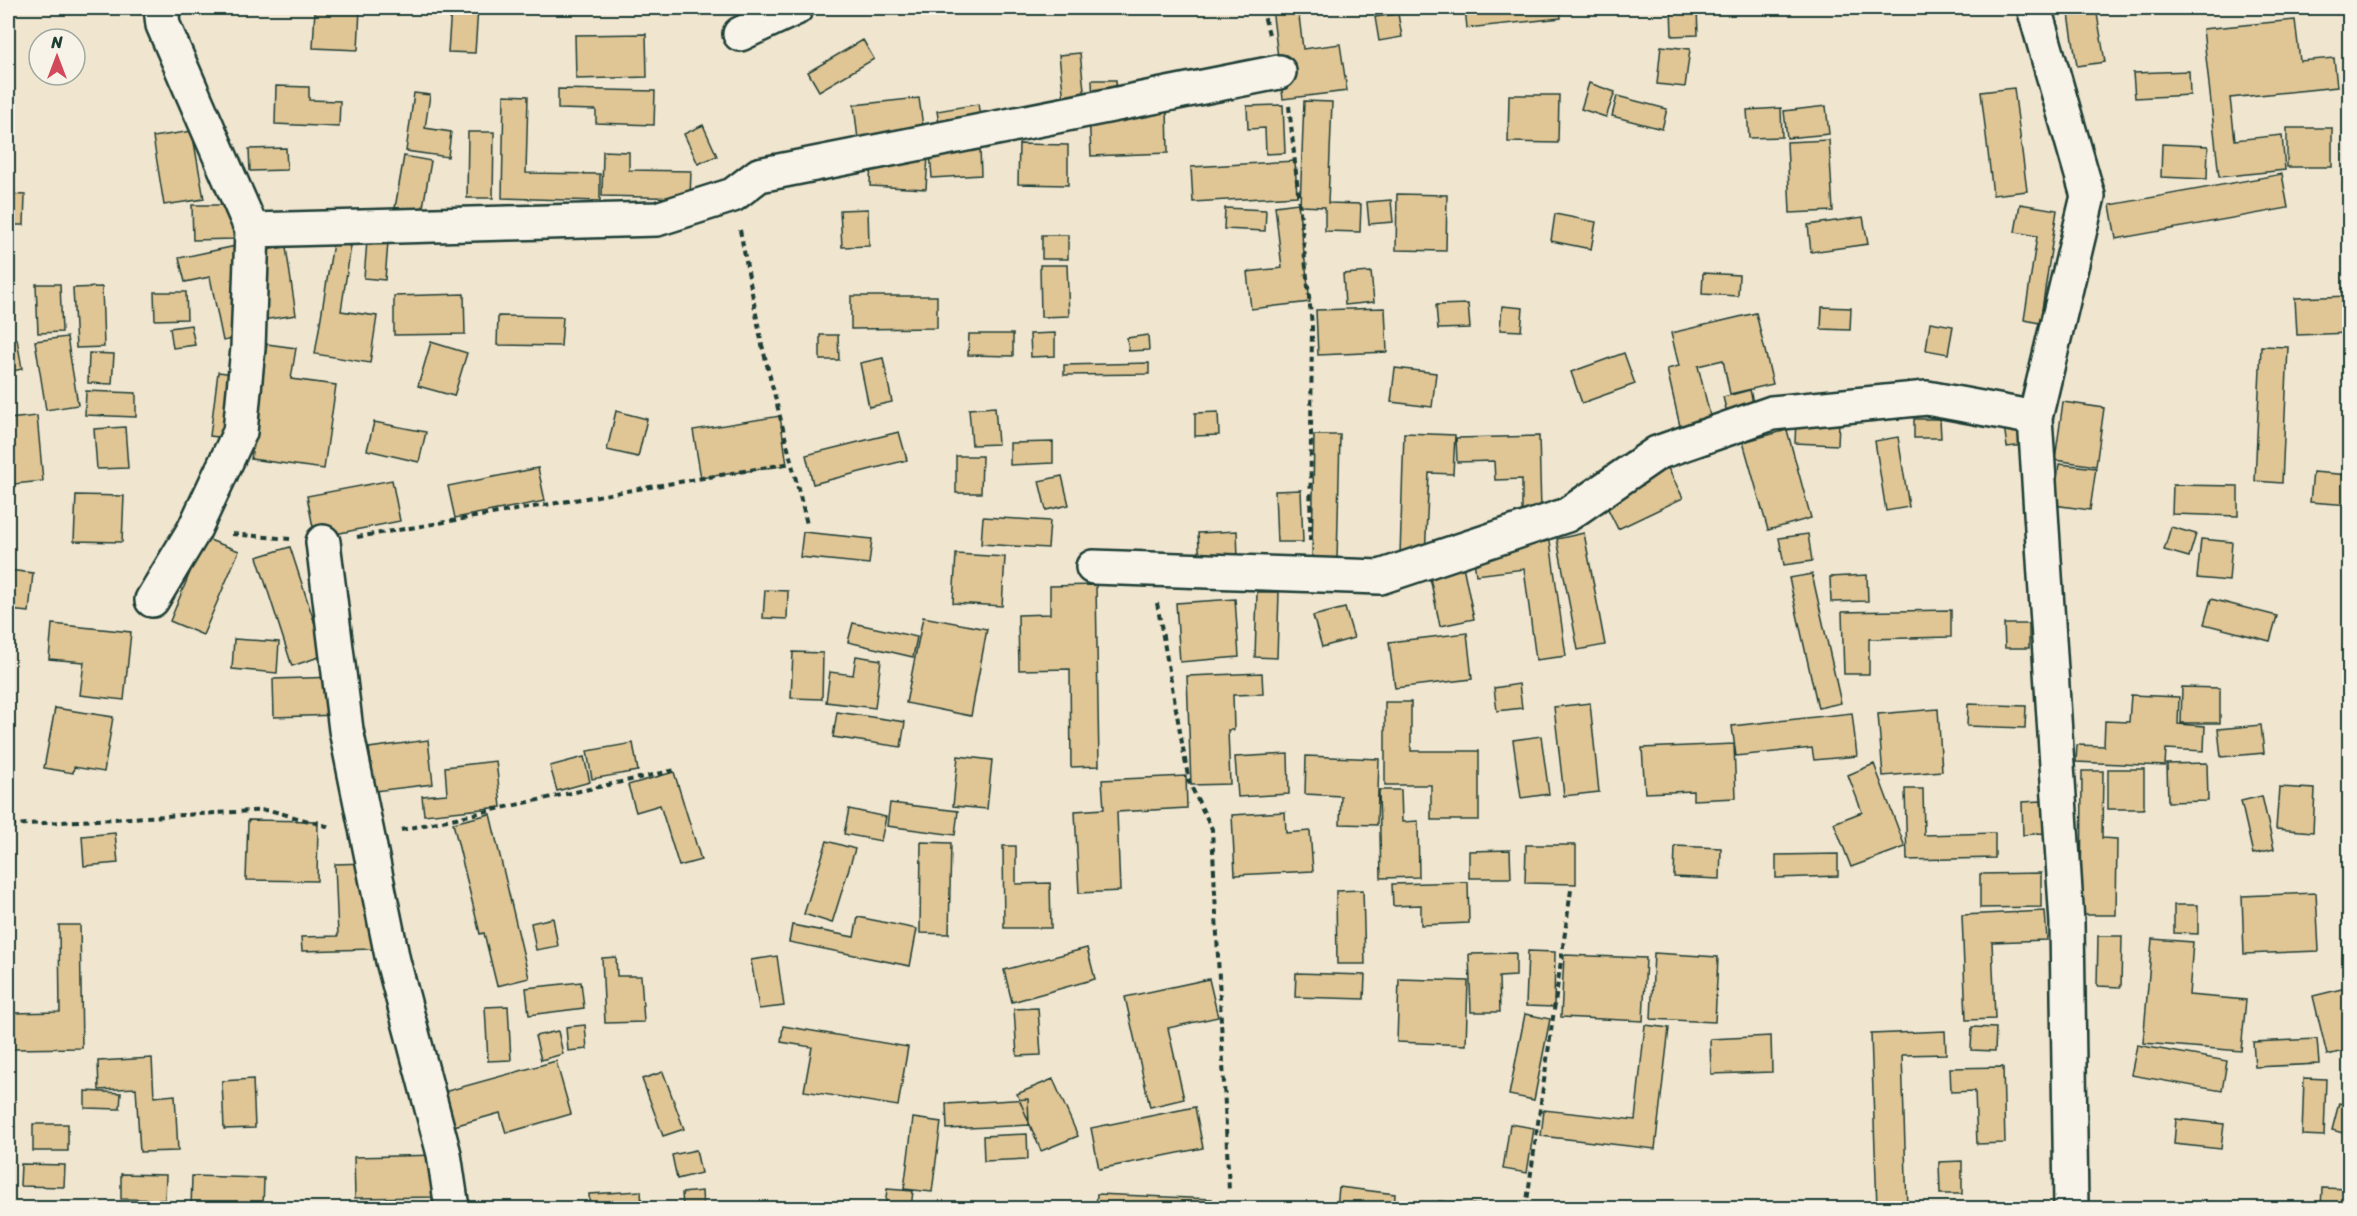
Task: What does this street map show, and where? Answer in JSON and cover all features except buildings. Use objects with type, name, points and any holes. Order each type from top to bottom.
[{"type":"street","points":[[152,600],[194,530],[240,432],[248,348],[252,230],[163,25],[161,8]]},
{"type":"street","points":[[740,34],[796,8]]},
{"type":"street","points":[[2034,8],[2088,196],[2035,418],[2067,922],[2071,1209]]},
{"type":"street","points":[[252,230],[657,219],[734,195],[759,176],[1279,72]]},
{"type":"street","points":[[1093,567],[1380,577],[1567,516],[1657,453],[1772,413],[1927,398],[2035,418]]},
{"type":"street","points":[[323,542],[346,730],[393,961],[444,1154],[452,1209]]},
{"type":"path","points":[[1262,8],[1279,72],[1289,99],[1312,325],[1309,575]]},
{"type":"path","points":[[734,195],[762,345],[807,524]]},
{"type":"path","points":[[194,530],[323,542],[791,463]]},
{"type":"path","points":[[1150,569],[1189,782],[1212,829],[1229,1191]]},
{"type":"path","points":[[1526,1209],[1571,890]]}]
